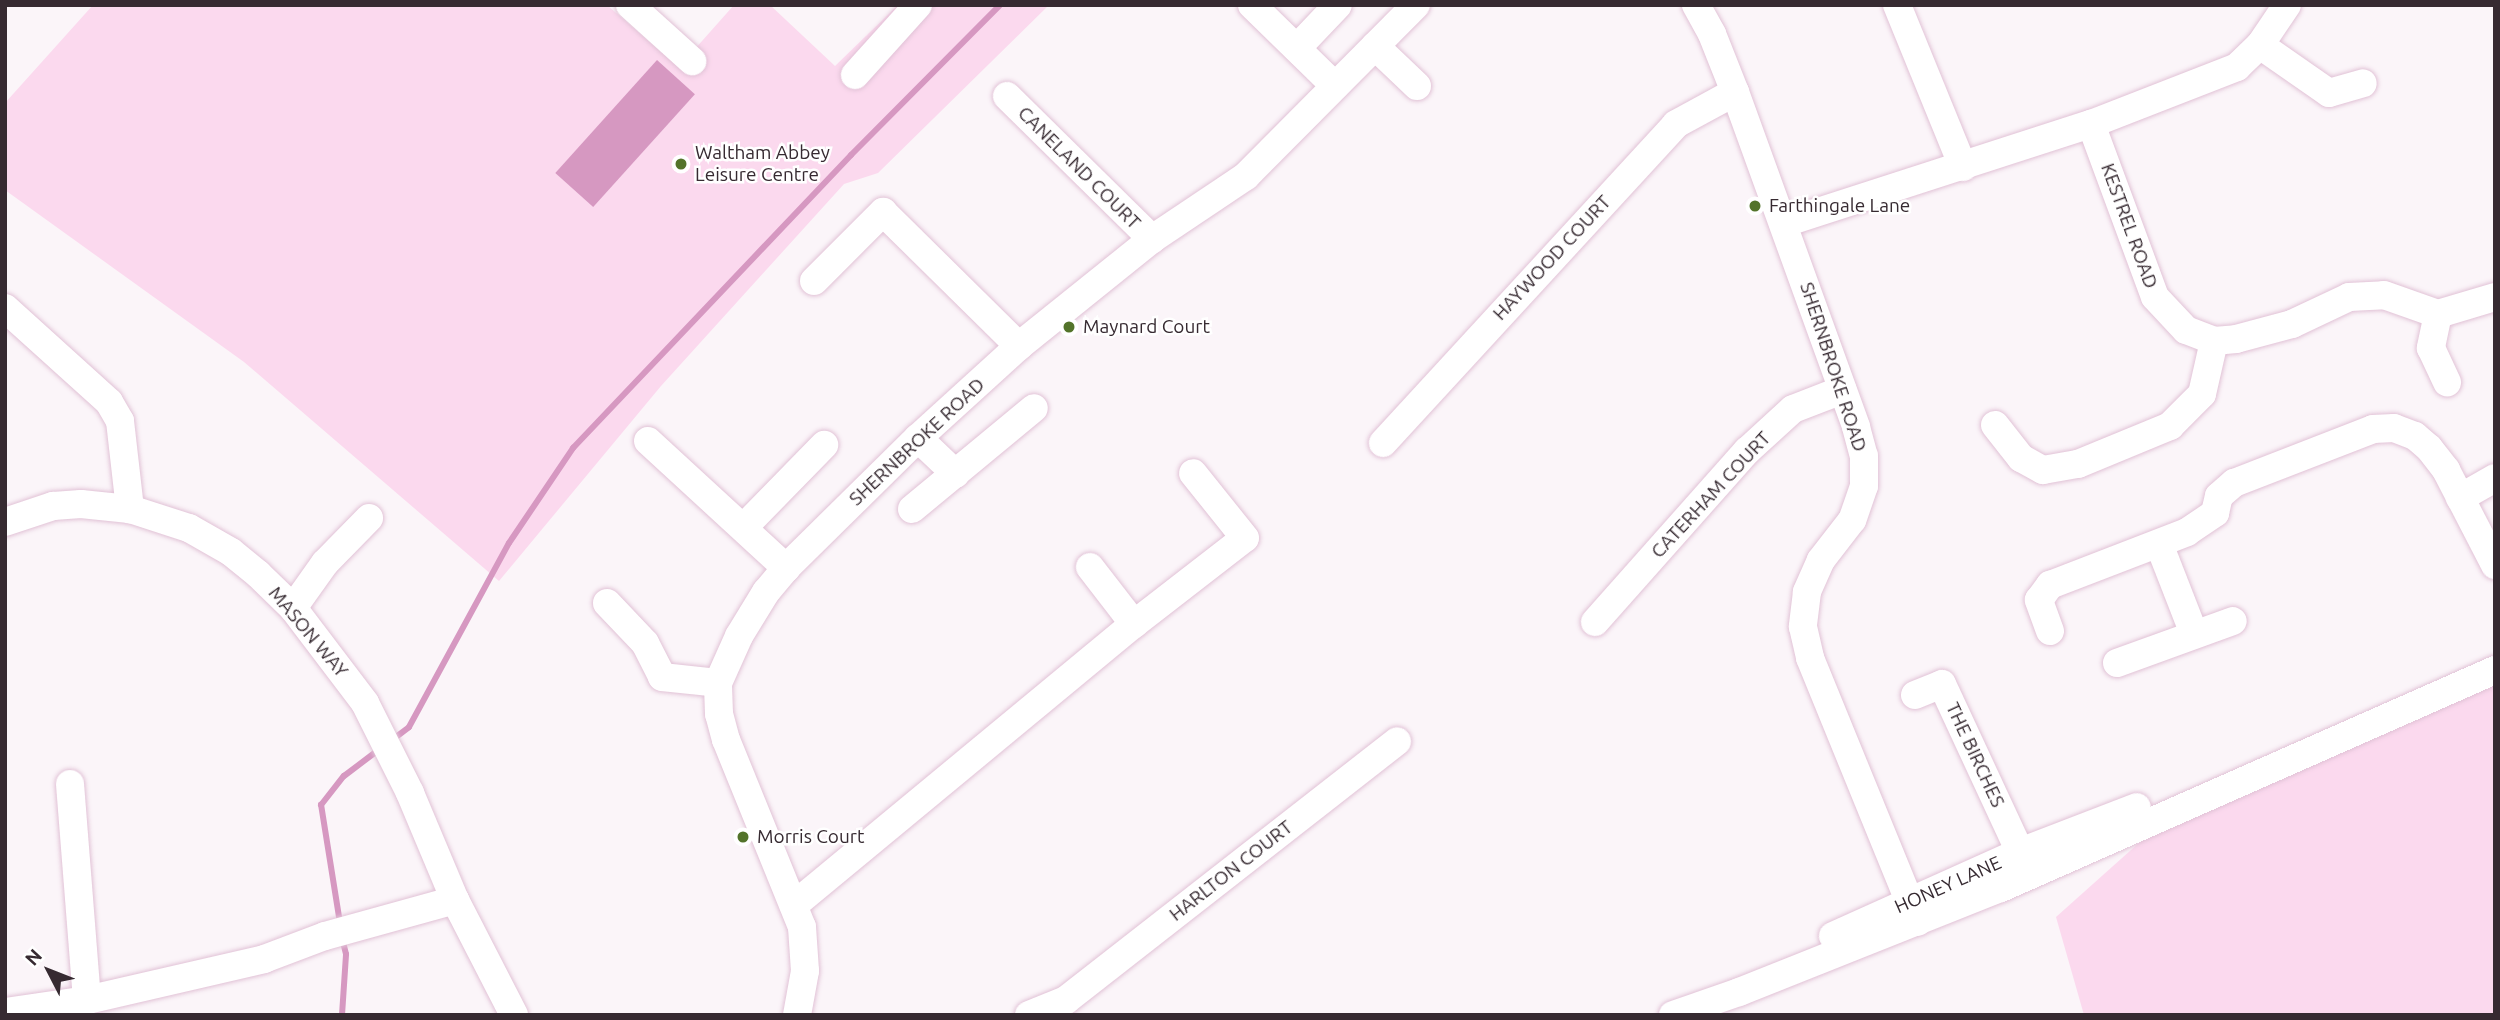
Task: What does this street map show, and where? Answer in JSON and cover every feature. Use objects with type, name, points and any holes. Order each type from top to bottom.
[{"type":"street","points":[[630,5],[692,61]]},
{"type":"street","points":[[856,75],[918,5]]},
{"type":"street","points":[[1252,5],[1335,86]]},
{"type":"street","points":[[1297,48],[1338,5]]},
{"type":"street","name":"SHERNBROKE ROAD","points":[[797,1015],[805,971],[802,927],[726,740],[719,714],[718,684],[739,636],[766,592],[786,568],[918,438],[1019,346],[1152,239],[1246,176],[1416,5]]},
{"type":"street","name":"SHERNBROKE ROAD","points":[[1696,5],[1712,34],[1784,223],[1864,456],[1864,486],[1852,520],[1817,568],[1807,592],[1803,627],[1810,658],[1913,913]]},
{"type":"street","points":[[1897,5],[1963,167]]},
{"type":"street","points":[[1784,223],[2091,124],[2237,67],[2260,45],[2287,5]]},
{"type":"street","points":[[2260,45],[2329,93],[2363,83]]},
{"type":"street","points":[[1375,46],[1417,86]]},
{"type":"street","name":"HAYWOOD COURT","points":[[1383,443],[1675,124],[1735,92]]},
{"type":"street","name":"CANELAND COURT","points":[[1007,96],[1152,239]]},
{"type":"street","name":"KESTREL ROAD","points":[[2091,124],[2155,297],[2186,330],[2214,341]]},
{"type":"street","points":[[814,281],[883,212],[1019,346]]},
{"type":"street","points":[[1995,425],[2021,458],[2043,470],[2078,464],[2170,426],[2202,394],[2214,341],[2292,324],[2349,297],[2384,295],[2438,314],[2495,297]]},
{"type":"street","points":[[5,308],[109,402],[120,421],[130,509]]},
{"type":"street","points":[[2438,314],[2431,348],[2447,383]]},
{"type":"street","name":"CATERHAM COURT","points":[[1595,622],[1747,450],[1793,409],[1842,390]]},
{"type":"street","points":[[912,509],[1034,408]]},
{"type":"street","points":[[2050,631],[2039,600],[2050,584],[2188,532],[2215,513],[2219,496],[2234,483],[2373,429],[2394,428],[2415,436],[2446,470],[2495,565]]},
{"type":"street","points":[[918,438],[956,474]]},
{"type":"street","points":[[648,441],[786,568]]},
{"type":"street","points":[[744,527],[824,445]]},
{"type":"street","points":[[794,905],[1135,624],[1245,538],[1193,473]]},
{"type":"street","points":[[2460,498],[2495,478]]},
{"type":"street","name":"MASON WAY","points":[[5,522],[52,506],[81,504],[130,509],[189,528],[211,540],[258,574],[293,608],[365,703],[410,793],[455,900],[514,1015]]},
{"type":"street","points":[[293,608],[325,563],[369,518]]},
{"type":"street","points":[[2159,544],[2194,635]]},
{"type":"street","points":[[1090,567],[1135,624]]},
{"type":"street","points":[[607,603],[645,643],[662,677],[718,684]]},
{"type":"street","points":[[2117,663],[2233,621]]},
{"type":"street","name":"HONEY LANE","points":[[1673,1015],[1731,995],[1740,976],[1913,913],[2178,808],[2495,670]]},
{"type":"street","name":"THE BIRCHES","points":[[1915,695],[1942,684],[2020,852]]},
{"type":"street","name":"HARLTON COURT","points":[[1030,1015],[1066,1000],[1397,741]]},
{"type":"street","points":[[70,784],[87,1000]]},
{"type":"street","name":"HONEY LANE","points":[[1913,913],[2020,852],[2159,799],[2178,808]]},
{"type":"street","points":[[5,1012],[87,1000],[264,959],[325,936],[355,930],[455,900]]},
{"type":"shaded area","points":[[93,5],[607,5],[662,53],[694,50],[734,5],[770,5],[835,66],[898,5],[1049,5],[878,173],[844,184],[661,386],[499,581],[244,362],[5,190],[5,103]]},
{"type":"shaded area","points":[[657,60],[695,94],[593,207],[555,173]]},
{"type":"shaded area","points":[[2495,680],[2495,1015],[2084,1015],[2056,917],[2178,808]]},
{"type":"waterway","points":[[392,740],[409,727],[509,543],[573,448],[851,155],[1000,5]]},
{"type":"waterway","points":[[340,923],[321,805],[344,776],[381,748]]},
{"type":"waterway","points":[[342,938],[346,954],[342,1015]]},
{"type":"place","name":"Waltham Abbey Leisure Centre","points":[[681,164]]},
{"type":"place","name":"Farthingale Lane","points":[[1755,206]]},
{"type":"place","name":"Maynard Court","points":[[1069,327]]},
{"type":"place","name":"Morris Court","points":[[743,837]]}]
